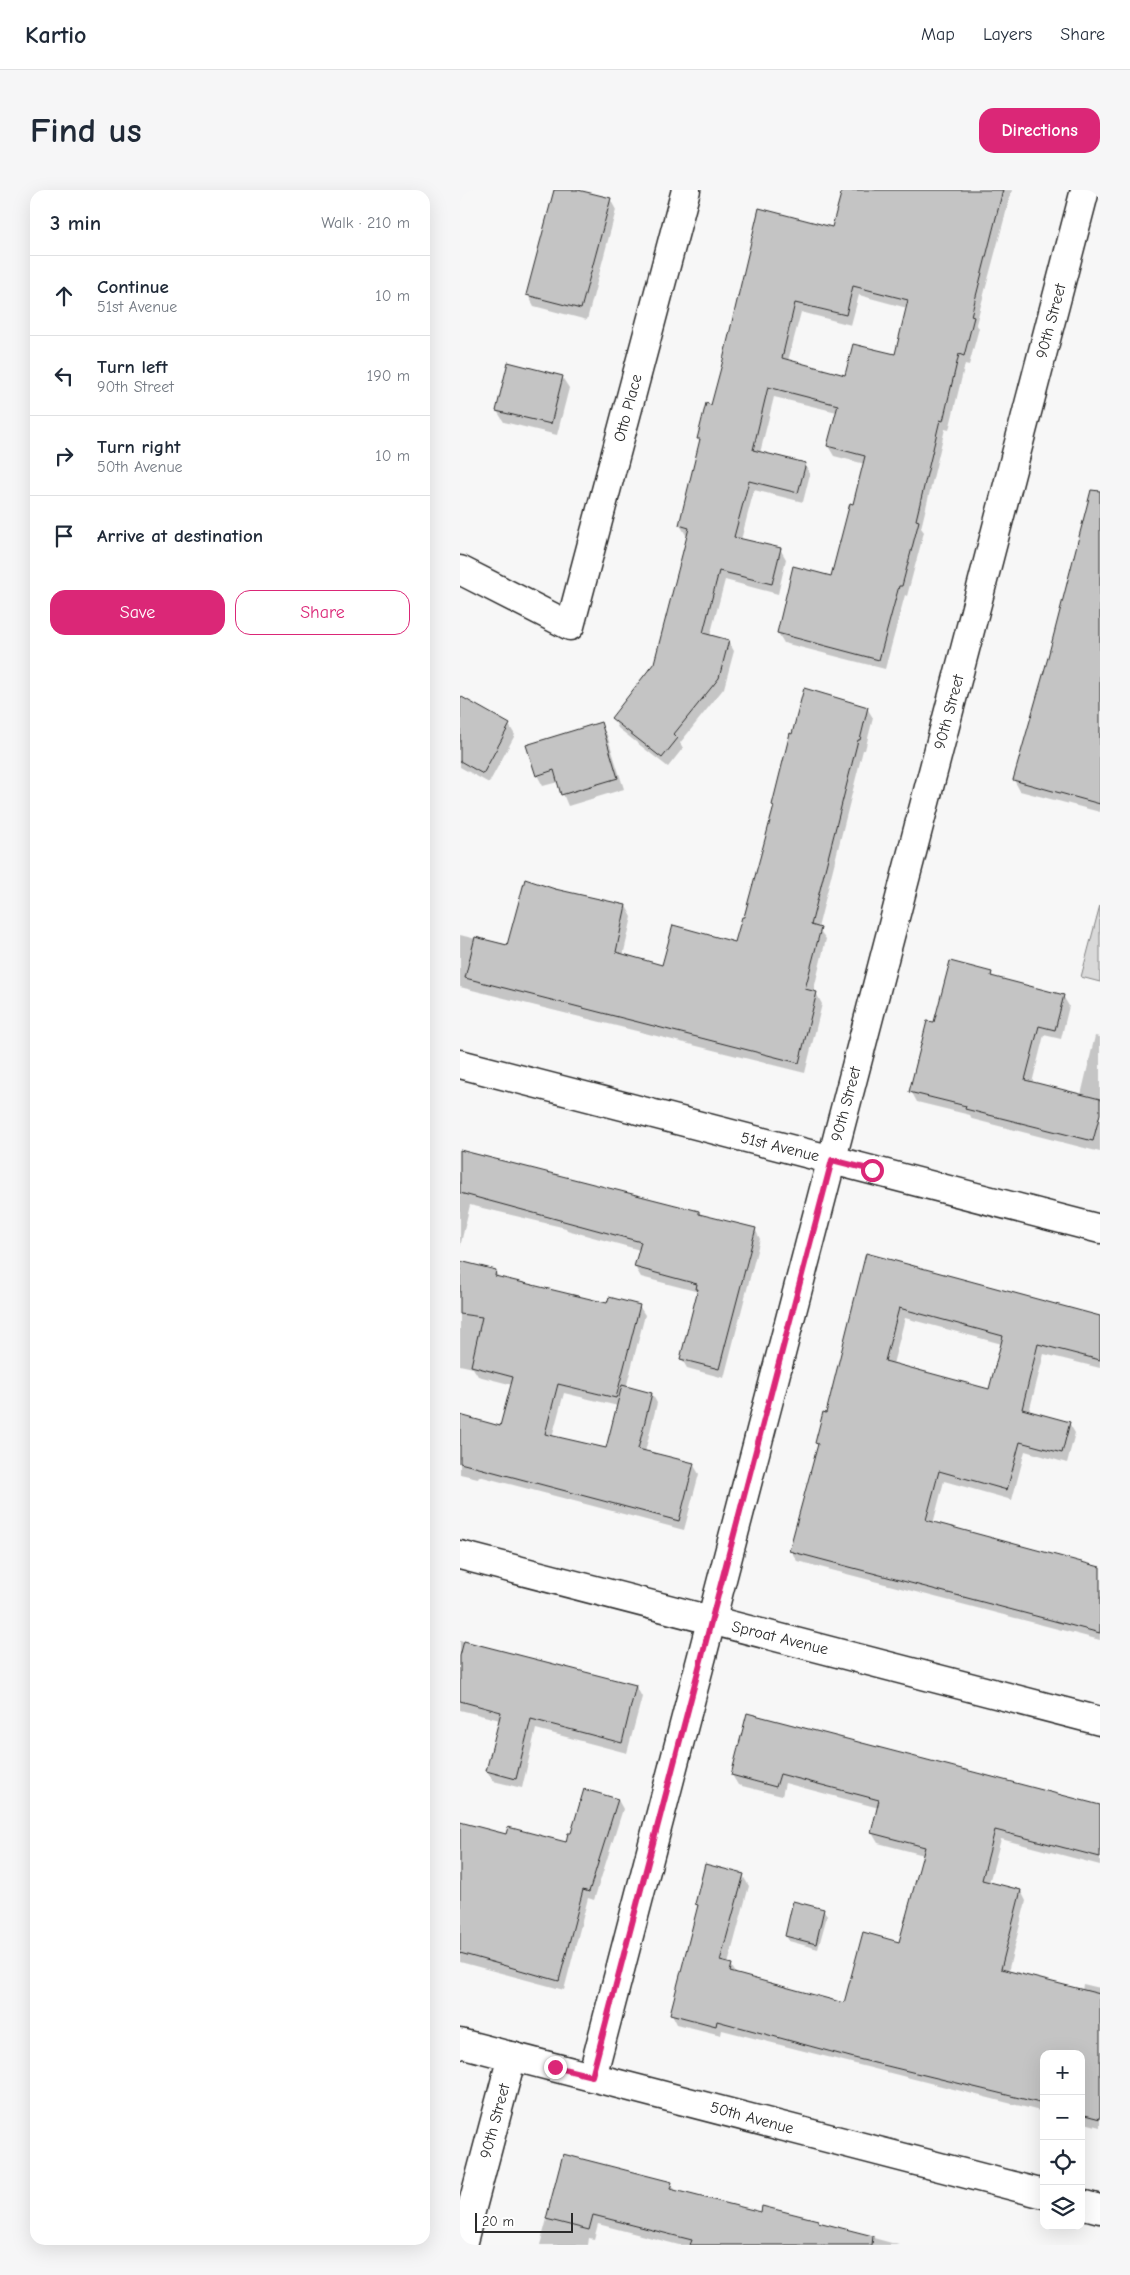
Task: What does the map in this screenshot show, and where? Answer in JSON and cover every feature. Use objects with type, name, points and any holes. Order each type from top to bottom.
[{"type":"street","name":"Otto Place","points":[[460,570],[570,626],[686,190]]},
{"type":"street","name":"90th Street","points":[[592,2076],[713,1621],[1085,190]]},
{"type":"street","name":"51st Avenue","points":[[460,1064],[1100,1229]]},
{"type":"street","name":"Sproat Avenue","points":[[460,1555],[1100,1721]]},
{"type":"street","name":"50th Avenue","points":[[460,2042],[1040,2193]]},
{"type":"street","name":"90th Street","points":[[462,2245],[512,2056]]},
{"type":"street","points":[[1085,2205],[1100,2209]]},
{"type":"shaded area","points":[[1100,905],[1100,982],[1081,977]]},
{"type":"building","points":[[554,190],[578,190],[611,198],[581,309],[526,295]]},
{"type":"building","points":[[842,190],[1003,190],[971,316],[974,317],[964,356],[959,354],[943,421],[940,420],[916,520],[919,521],[902,586],[899,586],[879,660],[777,633],[793,566],[831,576],[850,503],[853,504],[865,456],[827,446],[838,405],[768,387],[753,450],[806,463],[798,493],[749,481],[734,537],[781,548],[772,584],[719,571],[703,633],[729,640],[719,678],[674,734],[678,738],[662,758],[611,718],[654,663],[689,528],[679,525],[700,439],[697,439],[706,403],[711,405],[759,208],[832,227]],"holes":[[[853,286],[908,300],[895,354],[853,344],[845,375],[782,358],[795,303],[846,315]]]},
{"type":"building","points":[[508,362],[563,376],[551,424],[496,411]]},
{"type":"building","points":[[1091,490],[1100,491],[1100,804],[1013,780],[1047,661]]},
{"type":"building","points":[[804,688],[868,707],[811,925],[821,928],[805,989],[817,992],[799,1063],[465,978],[475,937],[507,945],[525,879],[555,889],[626,905],[616,952],[662,965],[673,925],[735,942],[742,917],[744,917],[774,806],[772,805],[790,733],[792,734]]},
{"type":"building","points":[[460,696],[510,724],[483,774],[460,761]]},
{"type":"building","points":[[601,722],[618,778],[561,795],[554,770],[536,776],[526,745]]},
{"type":"building","points":[[950,961],[992,972],[991,976],[1064,995],[1055,1030],[1039,1026],[1025,1080],[1100,1099],[1100,1114],[1093,1141],[965,1109],[966,1106],[909,1092],[927,1021],[934,1022]]},
{"type":"building","points":[[460,1150],[699,1211],[699,1214],[756,1228],[719,1369],[680,1359],[698,1289],[696,1289],[697,1284],[634,1267],[641,1242],[460,1193]]},
{"type":"building","points":[[866,1253],[1100,1316],[1100,1360],[1038,1344],[1022,1409],[1070,1422],[1062,1453],[1020,1442],[1007,1490],[939,1471],[926,1520],[1100,1567],[1100,1633],[789,1551],[818,1444],[815,1443],[823,1412],[826,1413]],"holes":[[[899,1308],[1003,1336],[989,1389],[885,1361]]]},
{"type":"building","points":[[460,1261],[496,1270],[495,1276],[607,1303],[609,1297],[640,1305],[616,1398],[558,1384],[545,1434],[606,1448],[622,1385],[652,1393],[638,1449],[694,1463],[679,1521],[460,1463],[460,1415],[500,1426],[513,1377],[471,1366],[482,1317],[460,1314]]},
{"type":"building","points":[[464,1641],[636,1685],[622,1743],[531,1719],[516,1779],[486,1771],[501,1712],[460,1701],[460,1656]]},
{"type":"building","points":[[747,1713],[1100,1805],[1100,1857],[995,1830],[982,1880],[1021,1890],[1001,1969],[1100,1994],[1100,2119],[1085,2115],[1085,2050],[1040,2050],[1040,2103],[854,2058],[717,2021],[716,2026],[670,2014],[698,1905],[695,1904],[705,1864],[744,1874],[720,1961],[732,1964],[730,1972],[844,2003],[863,1932],[899,1942],[925,1847],[871,1833],[879,1800],[780,1774],[776,1787],[731,1775]]},
{"type":"building","points":[[584,1789],[618,1799],[589,1892],[583,1890],[559,1981],[460,1953],[460,1822],[506,1834],[508,1827],[566,1842],[568,1833],[571,1833]]},
{"type":"building","points":[[793,1901],[824,1909],[816,1944],[785,1936]]},
{"type":"building","points":[[563,2154],[672,2182],[670,2189],[761,2212],[762,2206],[873,2236],[872,2245],[690,2245],[692,2240],[593,2215],[589,2230],[546,2219]]},
{"type":"route","points":[[555,2067],[592,2076],[832,1160],[872,1170]]}]
